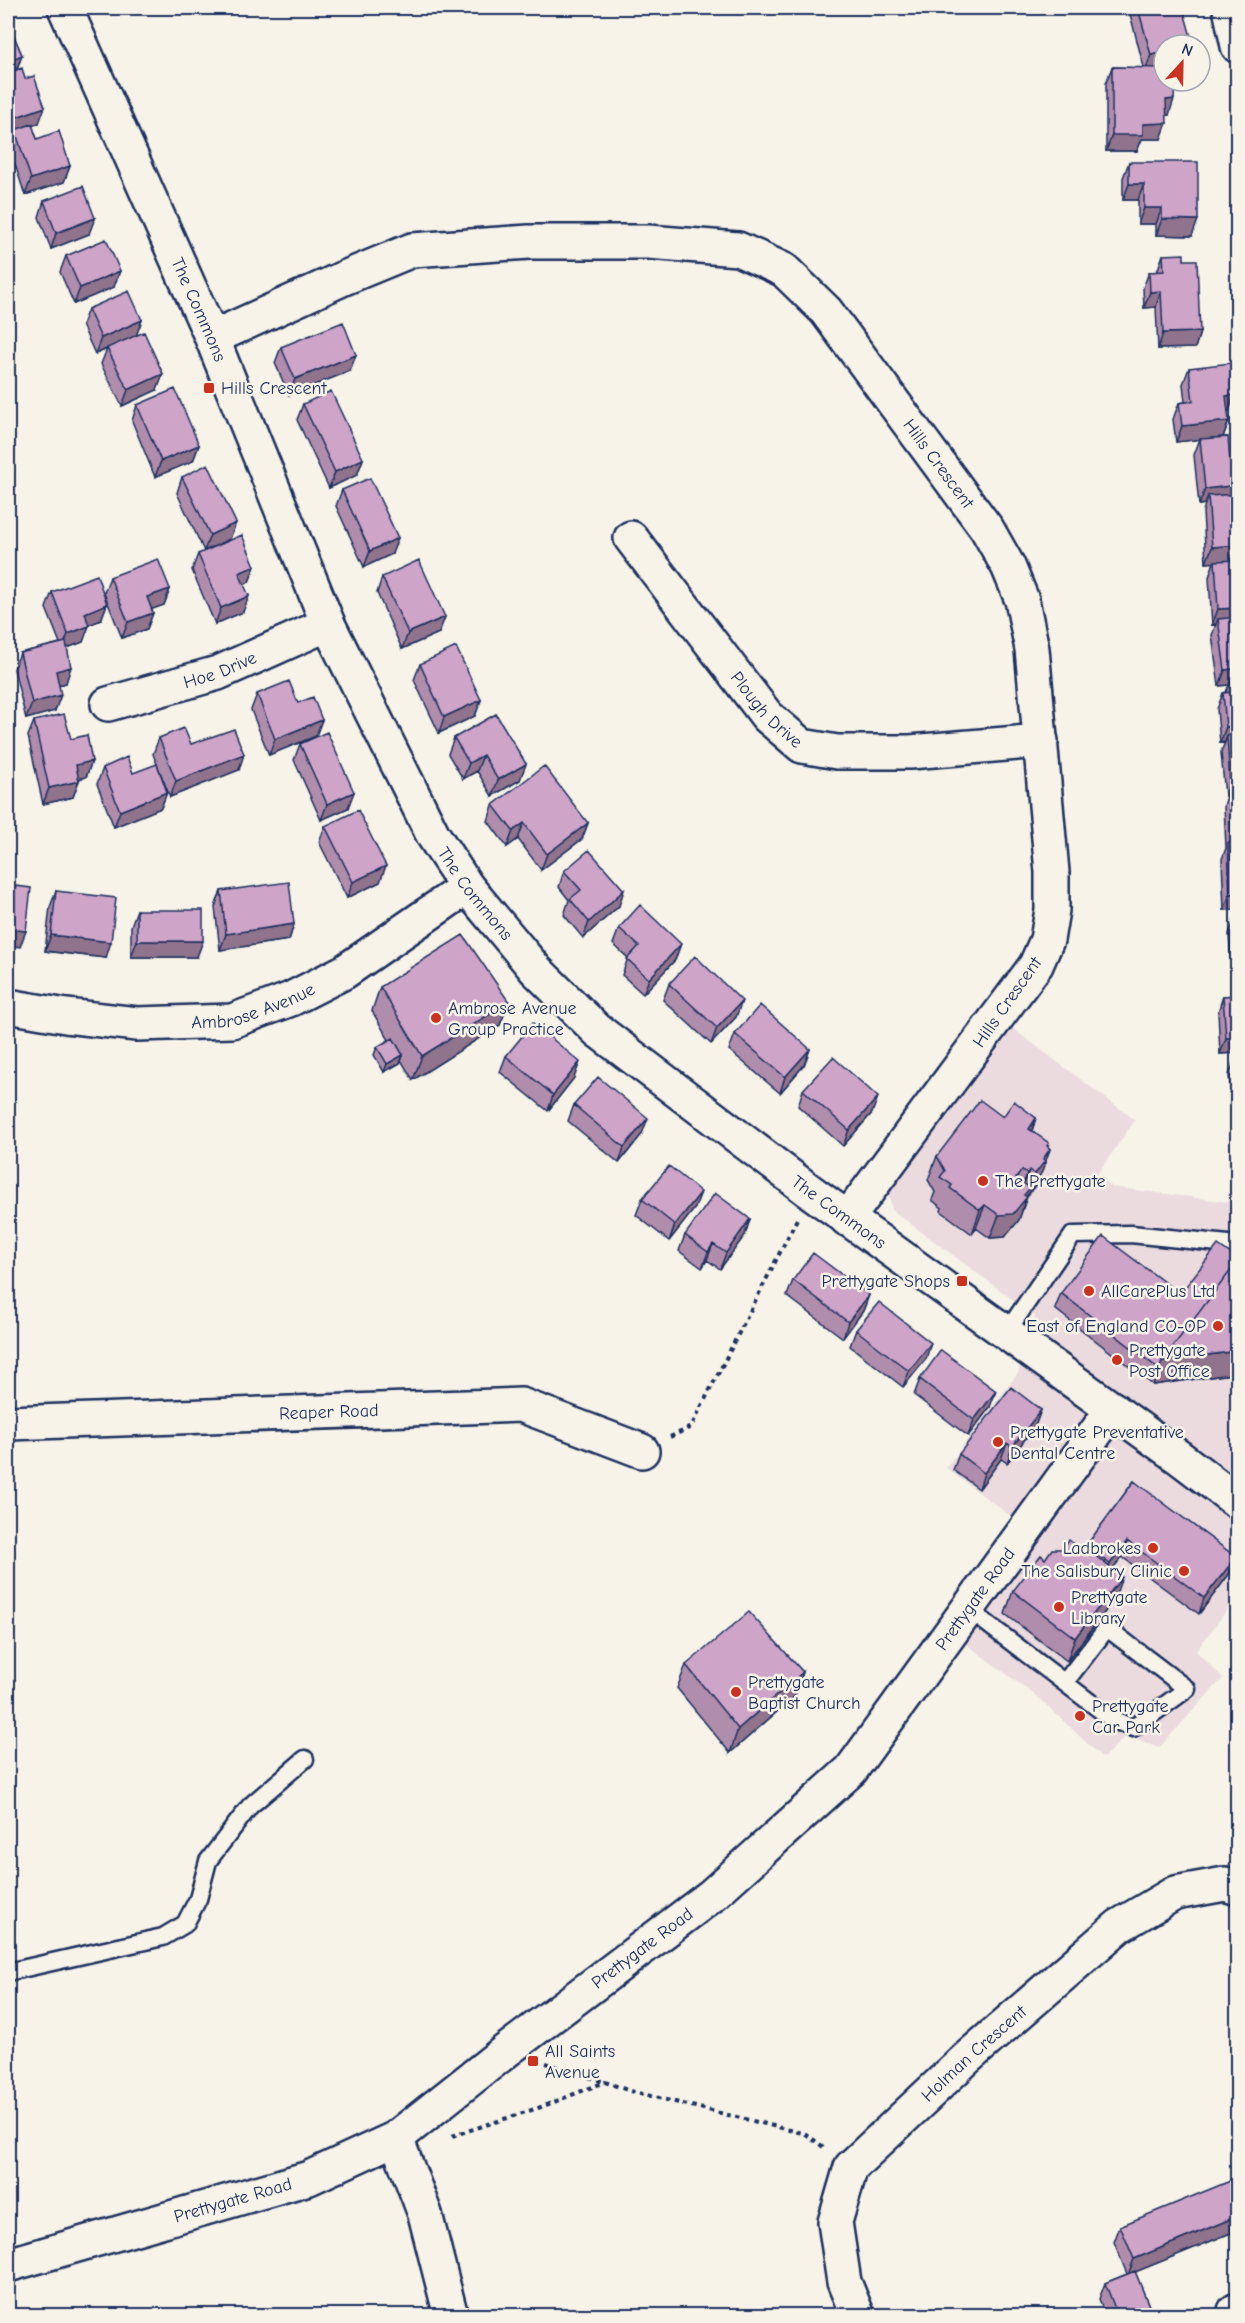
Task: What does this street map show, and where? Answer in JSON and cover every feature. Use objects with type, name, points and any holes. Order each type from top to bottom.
[{"type":"street","name":"The Commons","points":[[65,8],[212,338],[328,624],[433,835],[467,887],[536,970],[597,1030],[847,1219],[1113,1409],[1238,1502]]},
{"type":"street","points":[[1230,8],[1238,46]]},
{"type":"street","name":"Hills Crescent","points":[[212,338],[412,250],[529,242],[648,242],[738,249],[784,270],[826,311],[987,529],[1008,566],[1022,600],[1032,648],[1052,872],[1052,910],[1047,940],[1036,965],[847,1219]]},
{"type":"street","name":"Plough Drive","points":[[631,537],[766,716],[802,746],[837,752],[910,752],[1041,741]]},
{"type":"street","name":"Hoe Drive","points":[[108,704],[219,673],[328,624]]},
{"type":"street","name":"Ambrose Avenue","points":[[8,1006],[66,1016],[137,1024],[232,1021],[291,999],[344,972],[467,887]]},
{"type":"street","name":"Reaper Road","points":[[8,1423],[521,1405],[642,1452]]},
{"type":"street","name":"Prettygate Road","points":[[8,2265],[309,2178],[399,2146],[507,2050],[711,1896],[851,1770],[1113,1409]]},
{"type":"street","name":"Holman Crescent","points":[[851,2167],[967,2058],[1119,1926],[1175,1893],[1225,1884],[1238,1888]]},
{"type":"street","points":[[399,2146],[425,2214],[451,2316]]},
{"type":"street","points":[[851,2167],[835,2222],[844,2282],[858,2316]]},
{"type":"lane","points":[[1006,1333],[1073,1235],[1131,1234],[1238,1245]]},
{"type":"lane","points":[[968,1609],[1112,1719],[1133,1728],[1187,1689],[1107,1628],[1065,1682]]},
{"type":"lane","points":[[8,1972],[163,1937],[185,1924],[198,1899],[208,1861],[250,1806],[304,1759]]},
{"type":"path","points":[[642,1452],[692,1427],[811,1192]]},
{"type":"path","points":[[507,2050],[630,2091],[806,2134],[851,2167]]},
{"type":"path","points":[[399,2146],[541,2107],[605,2082]]},
{"type":"shaded area","points":[[1012,1028],[1135,1120],[1097,1175],[1112,1187],[1237,1203],[1237,1597],[1196,1651],[1223,1678],[1159,1748],[1127,1735],[1103,1758],[1040,1699],[966,1644],[1042,1539],[946,1468],[1018,1373],[1035,1316],[892,1210],[889,1196],[891,1189]]},
{"type":"building","points":[[1138,8],[1183,8],[1190,33],[1152,33],[1151,55]]},
{"type":"building","points":[[8,22],[22,55],[8,61]]},
{"type":"building","points":[[1112,67],[1152,68],[1152,93],[1174,93],[1174,99],[1166,100],[1167,123],[1143,124],[1143,135],[1112,135]]},
{"type":"building","points":[[22,68],[25,79],[34,76],[45,107],[8,120],[8,73]]},
{"type":"building","points":[[32,124],[37,139],[59,131],[70,166],[31,179],[15,130]]},
{"type":"building","points":[[1129,162],[1198,162],[1198,220],[1162,219],[1162,208],[1144,208],[1144,184],[1129,184]]},
{"type":"building","points":[[83,186],[95,218],[56,233],[44,201]]},
{"type":"building","points":[[106,239],[120,271],[80,288],[66,256]]},
{"type":"building","points":[[1184,254],[1184,260],[1197,260],[1200,332],[1163,333],[1161,291],[1150,292],[1149,272],[1164,271],[1163,255]]},
{"type":"building","points":[[129,291],[142,320],[101,338],[88,309]]},
{"type":"building","points":[[343,322],[356,355],[295,379],[281,347]]},
{"type":"building","points":[[144,332],[163,374],[128,390],[107,348]]},
{"type":"building","points":[[1231,363],[1234,395],[1226,396],[1229,421],[1182,426],[1179,403],[1193,401],[1189,368]]},
{"type":"building","points":[[175,389],[199,445],[161,461],[137,405]]},
{"type":"building","points":[[331,391],[363,459],[335,472],[303,404]]},
{"type":"building","points":[[1228,437],[1230,460],[1238,459],[1238,485],[1205,489],[1200,439]]},
{"type":"building","points":[[208,464],[236,523],[210,535],[182,477]]},
{"type":"building","points":[[370,478],[398,538],[370,551],[342,490]]},
{"type":"building","points":[[1238,494],[1238,545],[1212,547],[1208,496]]},
{"type":"building","points":[[242,535],[255,566],[239,573],[249,596],[221,608],[198,554]]},
{"type":"building","points":[[158,559],[170,589],[147,597],[153,613],[128,622],[110,577]]},
{"type":"building","points":[[419,560],[445,617],[408,633],[382,577]]},
{"type":"building","points":[[1238,560],[1238,608],[1218,609],[1215,561]]},
{"type":"building","points":[[97,575],[107,604],[85,613],[89,626],[68,634],[52,592]]},
{"type":"building","points":[[1238,617],[1238,668],[1225,670],[1218,619]]},
{"type":"building","points":[[66,642],[71,667],[56,671],[61,695],[32,703],[20,653]]},
{"type":"building","points":[[456,647],[481,700],[444,717],[420,664]]},
{"type":"building","points":[[1231,680],[1238,680],[1238,726],[1226,727],[1223,693],[1232,692]]},
{"type":"building","points":[[289,681],[298,703],[313,697],[322,720],[275,739],[257,694]]},
{"type":"building","points":[[64,714],[71,739],[87,735],[92,761],[76,765],[79,781],[49,788],[34,721]]},
{"type":"building","points":[[496,714],[526,764],[498,780],[483,755],[469,763],[454,738]]},
{"type":"building","points":[[184,728],[191,744],[234,729],[244,754],[176,781],[159,738]]},
{"type":"building","points":[[327,732],[354,792],[327,804],[300,744]]},
{"type":"building","points":[[1238,735],[1238,780],[1230,781],[1227,736]]},
{"type":"building","points":[[127,757],[133,773],[157,764],[167,792],[120,811],[103,768]]},
{"type":"building","points":[[544,766],[588,823],[547,854],[524,823],[513,831],[493,805]]},
{"type":"building","points":[[1238,789],[1238,838],[1232,839],[1229,790]]},
{"type":"building","points":[[358,810],[386,866],[353,882],[325,826]]},
{"type":"building","points":[[1228,843],[1238,843],[1238,893],[1230,894]]},
{"type":"building","points":[[589,850],[624,890],[589,922],[570,899],[581,890],[564,871]]},
{"type":"building","points":[[289,882],[294,924],[226,934],[221,891]]},
{"type":"building","points":[[8,885],[31,888],[26,931],[8,929]]},
{"type":"building","points":[[56,891],[116,898],[111,942],[51,935]]},
{"type":"building","points":[[640,905],[681,944],[649,979],[627,959],[639,946],[619,928]]},
{"type":"building","points":[[137,910],[203,910],[203,941],[137,941]]},
{"type":"building","points":[[1235,918],[1238,918],[1238,957]]},
{"type":"building","name":"Ambrose Avenue Group Practice","points":[[463,935],[509,1002],[422,1056],[380,987]]},
{"type":"building","points":[[695,956],[742,1001],[717,1028],[669,984]]},
{"type":"building","points":[[1238,995],[1238,1038],[1226,1038],[1223,996]]},
{"type":"building","points":[[760,1005],[810,1049],[785,1077],[735,1034]]},
{"type":"building","points":[[533,1023],[580,1062],[553,1095],[506,1056]]},
{"type":"building","points":[[393,1038],[403,1055],[387,1064],[377,1047]]},
{"type":"building","points":[[833,1057],[878,1097],[849,1130],[803,1090]]},
{"type":"building","points":[[1235,1059],[1238,1059],[1238,1084]]},
{"type":"building","points":[[598,1077],[648,1118],[624,1147],[574,1105]]},
{"type":"building","name":"The Prettygate","points":[[980,1100],[1003,1117],[1014,1101],[1036,1118],[1029,1129],[1049,1143],[1047,1146],[1050,1149],[1043,1159],[1045,1161],[1035,1174],[1029,1170],[1027,1174],[1022,1170],[1016,1178],[1030,1188],[1024,1195],[1027,1197],[1013,1214],[999,1215],[985,1205],[980,1210],[950,1188],[952,1185],[940,1177],[945,1171],[937,1156]]},
{"type":"building","points":[[669,1166],[701,1192],[675,1225],[642,1199]]},
{"type":"building","points":[[715,1193],[750,1219],[726,1253],[713,1244],[708,1252],[685,1235]]},
{"type":"building","points":[[1103,1236],[1180,1294],[1218,1245],[1238,1259],[1162,1361],[1159,1369],[1061,1293]]},
{"type":"building","points":[[813,1253],[869,1295],[848,1322],[793,1280]]},
{"type":"building","name":"East of England CO-OP","points":[[1238,1261],[1238,1351],[1162,1361]]},
{"type":"building","points":[[879,1302],[931,1343],[909,1371],[856,1330]]},
{"type":"building","points":[[941,1350],[996,1391],[974,1420],[920,1379]]},
{"type":"building","name":"Prettygate Preventative Dental Centre","points":[[1011,1387],[1041,1410],[1012,1447],[1007,1443],[984,1473],[959,1454]]},
{"type":"building","points":[[1134,1481],[1236,1557],[1204,1598],[1127,1541],[1110,1564],[1086,1546]]},
{"type":"building","name":"Prettygate Library","points":[[1069,1540],[1086,1553],[1088,1550],[1122,1577],[1075,1638],[1013,1591],[1041,1555],[1045,1559],[1052,1549],[1061,1549]]},
{"type":"building","name":"Prettygate Baptist Church","points":[[749,1612],[803,1672],[738,1729],[686,1665]]},
{"type":"building","points":[[1235,2179],[1238,2185],[1238,2216],[1134,2259],[1120,2226]]},
{"type":"building","points":[[1135,2271],[1153,2316],[1118,2316],[1105,2283]]},
{"type":"place","name":"Hills Crescent","points":[[209,388]]},
{"type":"place","name":"Ambrose Avenue Group Practice","points":[[436,1018]]},
{"type":"place","name":"The Prettygate","points":[[983,1181]]},
{"type":"place","name":"Prettygate Shops","points":[[962,1281]]},
{"type":"place","name":"AllCarePlus Ltd","points":[[1089,1291]]},
{"type":"place","name":"East of England CO-OP","points":[[1218,1326]]},
{"type":"place","name":"Prettygate Post Office","points":[[1117,1360]]},
{"type":"place","name":"Prettygate Preventative Dental Centre","points":[[998,1442]]},
{"type":"place","name":"Ladbrokes","points":[[1153,1548]]},
{"type":"place","name":"The Salisbury Clinic","points":[[1184,1571]]},
{"type":"place","name":"Prettygate Library","points":[[1059,1607]]},
{"type":"place","name":"Prettygate Baptist Church","points":[[736,1692]]},
{"type":"place","name":"Prettygate Car Park","points":[[1080,1716]]},
{"type":"place","name":"All Saints Avenue","points":[[533,2061]]}]
